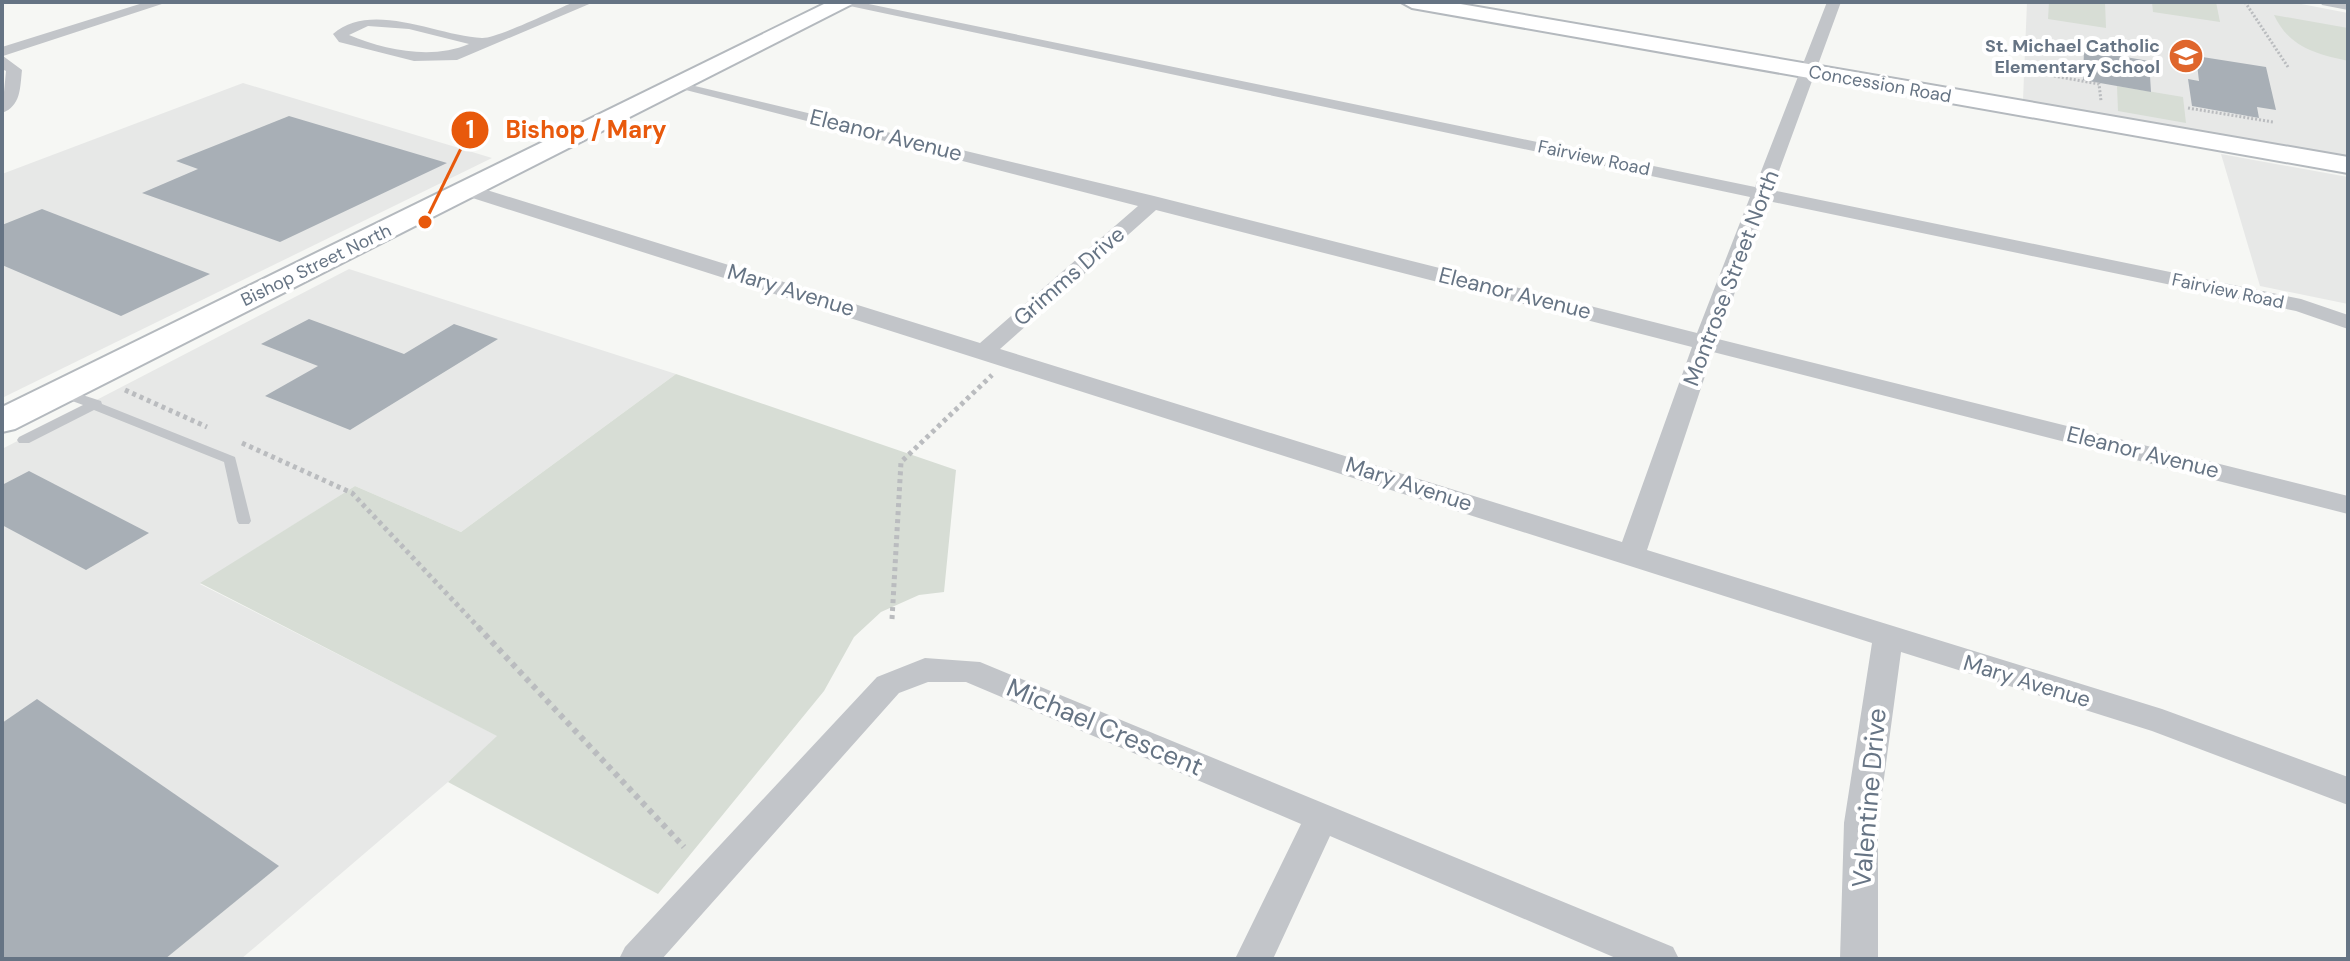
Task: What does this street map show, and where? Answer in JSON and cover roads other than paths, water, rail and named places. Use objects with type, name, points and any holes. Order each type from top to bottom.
[{"type":"main road","name":"Bishop Street North","points":[[13,430],[61,392],[842,2]]},
{"type":"main road","name":"Concession Road","points":[[1412,2],[2348,165]]},
{"type":"street","points":[[2,52],[161,2]]},
{"type":"street","points":[[485,44],[393,21],[360,23],[345,28],[341,34],[344,39],[416,59],[457,55],[485,44],[587,2]]},
{"type":"street","name":"Fairview Road","points":[[842,2],[2301,306],[2348,322]]},
{"type":"street","name":"Montrose Street North","points":[[1631,555],[1706,340],[1834,2]]},
{"type":"street","points":[[2327,2],[2348,6]]},
{"type":"street","points":[[2,61],[14,70],[11,98],[2,108]]},
{"type":"street","name":"Eleanor Avenue","points":[[680,84],[1706,340],[2348,505]]},
{"type":"street","name":"Mary Avenue","points":[[467,190],[2162,722],[2348,791]]},
{"type":"street","name":"Grimms Drive","points":[[997,354],[1154,202]]},
{"type":"street","name":"Valentine Drive","points":[[1859,959],[1861,823],[1888,638]]},
{"type":"street","name":"Michael Crescent","points":[[638,959],[888,685],[925,670],[969,670],[1660,959]]},
{"type":"street","points":[[1254,959],[1321,818]]},
{"type":"lane","points":[[61,392],[230,460],[244,521]]},
{"type":"lane","points":[[13,430],[96,404]]},
{"type":"place","name":"St. Michael Catholic Elementary School","points":[[2186,56]]},
{"type":"place","name":"Bishop / Mary","points":[[425,222]]}]
